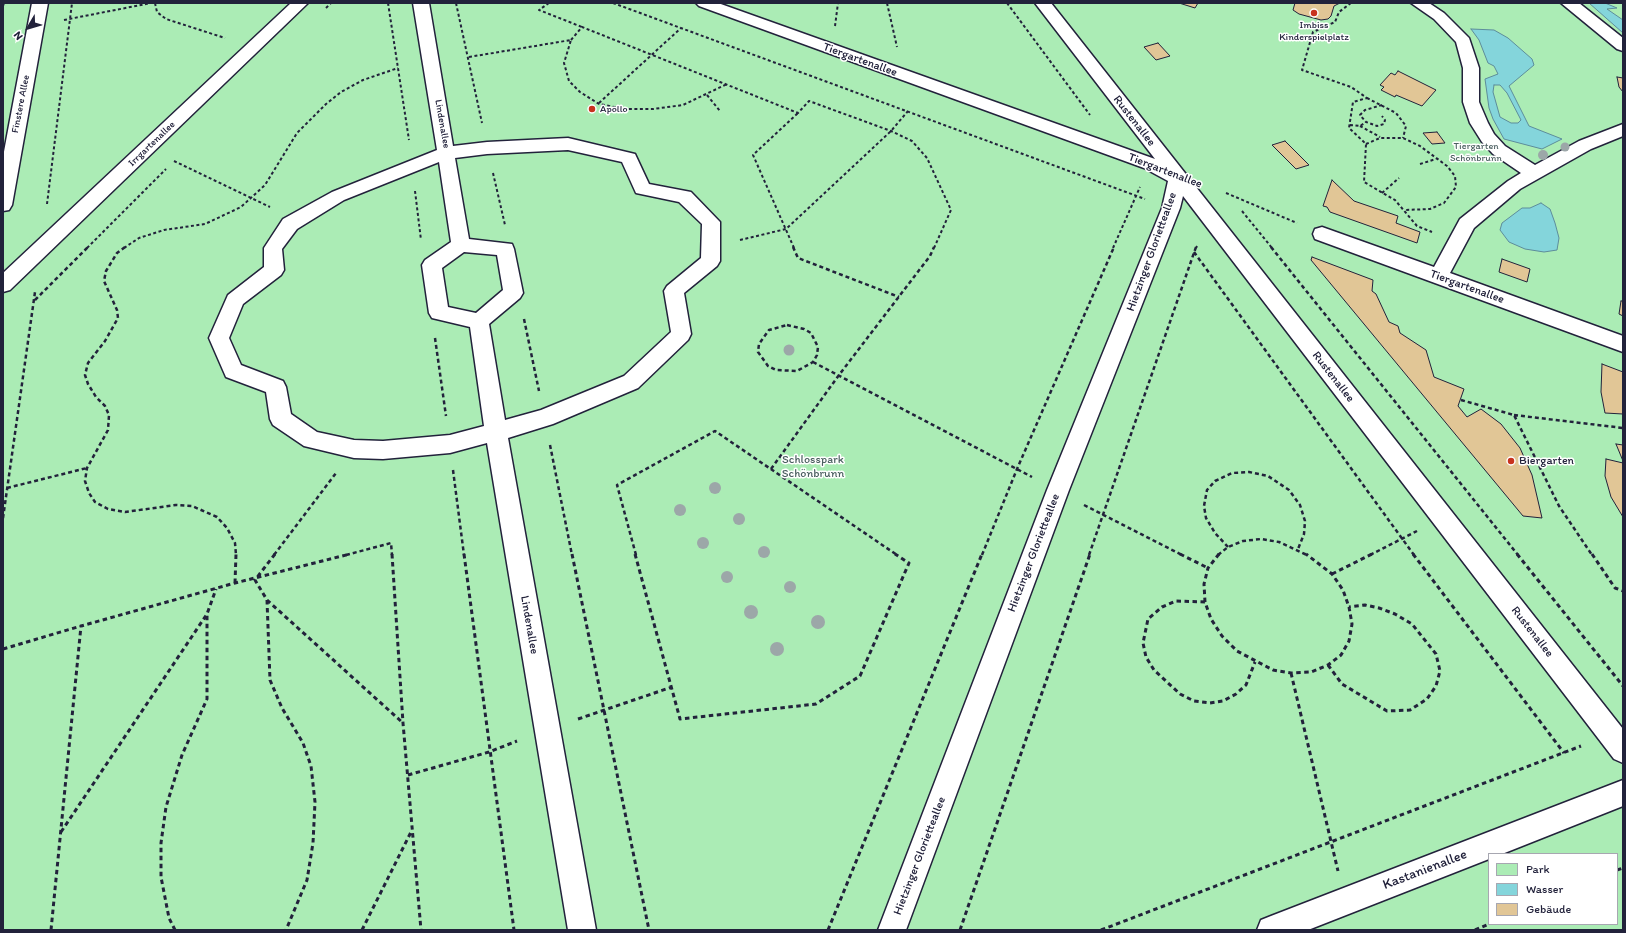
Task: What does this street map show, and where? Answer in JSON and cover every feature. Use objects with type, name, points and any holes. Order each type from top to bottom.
[{"type":"street","name":"Finstere Allee","points":[[3,205],[40,3]]},
{"type":"street","name":"Irrgartenallee","points":[[3,285],[300,3]]},
{"type":"street","name":"Lindenallee","points":[[421,3],[461,245]]},
{"type":"street","name":"Tiergartenallee","points":[[704,3],[1150,164],[1178,178]]},
{"type":"street","name":"Rustenallee","points":[[1042,3],[1617,742]]},
{"type":"street","points":[[1419,3],[1439,16],[1463,41],[1471,68],[1470,84],[1472,102],[1479,123],[1488,138],[1499,150],[1534,173]]},
{"type":"street","points":[[1569,3],[1623,46]]},
{"type":"street","points":[[1439,276],[1467,224],[1514,184],[1585,145],[1623,130]]},
{"type":"street","points":[[568,144],[629,158],[642,189],[685,197],[711,222],[710,261],[674,291],[681,334],[631,382],[545,418],[450,444],[383,450],[354,449],[312,440],[281,419],[276,386],[233,371],[219,338],[235,300],[274,270],[272,248],[290,224],[338,196],[413,165],[446,153],[487,148],[568,144]]},
{"type":"street","name":"Hietzinger Glorietteallee","points":[[892,930],[1058,490],[1171,208],[1178,178]]},
{"type":"street","name":"Tiergartenallee","points":[[1322,234],[1623,344]]},
{"type":"street","points":[[461,245],[505,249],[513,293],[479,320],[439,313],[432,265],[461,245]]},
{"type":"street","name":"Lindenallee","points":[[479,320],[496,432],[582,930]]},
{"type":"street","name":"Kastanienallee","points":[[1271,930],[1623,793]]},
{"type":"path","points":[[36,25],[151,3]]},
{"type":"path","points":[[155,3],[157,12],[166,20],[225,38]]},
{"type":"path","points":[[388,3],[413,165],[421,248],[432,265]]},
{"type":"path","points":[[549,3],[539,10],[798,113]]},
{"type":"path","points":[[613,3],[1171,208]]},
{"type":"path","points":[[834,28],[838,3]]},
{"type":"path","points":[[887,3],[898,51]]},
{"type":"path","points":[[1006,3],[1094,121]]},
{"type":"path","points":[[1352,3],[1339,12],[1335,22],[1313,32],[1302,70],[1351,87],[1367,98],[1396,112],[1406,126],[1403,138]]},
{"type":"path","points":[[582,27],[571,40],[564,63],[569,81],[580,92],[599,104],[625,109],[654,109],[683,105],[727,84]]},
{"type":"path","points":[[599,104],[680,28]]},
{"type":"path","points":[[468,58],[571,40]]},
{"type":"path","points":[[236,583],[237,564],[235,543],[227,528],[218,517],[192,506],[176,505],[125,512],[108,509],[95,502],[89,493],[85,481],[87,468],[108,430],[109,415],[105,406],[96,397],[88,384],[85,375],[88,363],[105,341],[118,318],[117,310],[104,281],[106,271],[111,261],[126,246],[139,238],[164,230],[204,224],[231,212],[253,197],[265,185],[297,133],[326,104],[340,92],[363,80],[398,68]]},
{"type":"path","points":[[707,94],[720,111]]},
{"type":"path","points":[[1367,98],[1353,102],[1349,128],[1366,144],[1364,182],[1395,200],[1417,226],[1456,243]]},
{"type":"path","points":[[771,469],[839,375],[899,297],[930,256],[951,210],[927,158],[912,141],[891,131],[810,101],[753,155],[798,258],[899,297]]},
{"type":"path","points":[[1382,105],[1365,110],[1360,116],[1366,122],[1377,126],[1384,124],[1385,120],[1382,116]]},
{"type":"path","points":[[710,246],[786,229],[891,131],[908,111]]},
{"type":"path","points":[[1360,126],[1366,122]]},
{"type":"path","points":[[1350,125],[1360,126],[1380,138]]},
{"type":"path","points":[[1366,144],[1380,138],[1403,138],[1420,146],[1455,176],[1456,187],[1444,203],[1430,209],[1403,210]]},
{"type":"path","points":[[1420,164],[1437,159]]},
{"type":"path","points":[[174,161],[253,197],[295,221]]},
{"type":"path","points":[[828,930],[1017,469],[1150,164]]},
{"type":"path","name":"Tiergartenallee","points":[[1178,178],[1228,194],[1322,234]]},
{"type":"path","points":[[1382,192],[1399,178]]},
{"type":"path","points":[[1224,188],[1233,200]]},
{"type":"path","points":[[1238,206],[1623,686]]},
{"type":"path","points":[[960,930],[1194,252],[1213,222]]},
{"type":"path","points":[[1260,239],[1266,242]]},
{"type":"path","points":[[1194,252],[1402,539],[1564,752]]},
{"type":"path","points":[[513,293],[523,314],[649,930]]},
{"type":"path","points":[[439,313],[434,333],[514,930]]},
{"type":"path","points":[[786,325],[804,329],[816,340],[817,354],[813,362],[797,371],[776,370],[768,366],[762,360],[758,352],[759,344],[763,336],[777,327],[786,325]]},
{"type":"path","points":[[813,362],[1103,515],[1208,568]]},
{"type":"path","points":[[1461,400],[1514,415],[1578,424],[1623,428]]},
{"type":"path","points":[[1514,415],[1559,506],[1615,588],[1623,591]]},
{"type":"path","points":[[715,431],[771,469],[909,563],[860,676],[816,704],[680,719],[617,485],[715,431]]},
{"type":"path","points":[[255,580],[354,449]]},
{"type":"path","points":[[7,488],[87,468]]},
{"type":"path","points":[[1228,547],[1215,533],[1206,518],[1204,506],[1207,490],[1215,481],[1232,473],[1249,472],[1268,476],[1289,490],[1300,505],[1305,521],[1304,534],[1298,549]]},
{"type":"path","points":[[1332,574],[1443,518]]},
{"type":"path","points":[[1261,539],[1279,542],[1298,549],[1316,560],[1332,574],[1343,590],[1349,607],[1352,624],[1349,641],[1341,655],[1328,665],[1311,672],[1291,673],[1273,670],[1255,662],[1237,650],[1222,636],[1211,619],[1205,602],[1204,584],[1208,568],[1216,556],[1228,547],[1243,541],[1261,539]]},
{"type":"path","points":[[3,649],[236,583],[255,580],[391,543],[403,723],[421,930]]},
{"type":"path","points":[[255,580],[266,600],[403,723]]},
{"type":"path","points":[[60,833],[207,614],[216,589]]},
{"type":"path","points":[[266,600],[270,680],[282,708],[303,743],[311,766],[315,802],[313,843],[307,880],[286,930]]},
{"type":"path","points":[[1205,602],[1176,601],[1162,607],[1148,619],[1144,630],[1143,643],[1146,657],[1154,670],[1180,694],[1194,701],[1210,703],[1223,701],[1236,694],[1246,685],[1255,662]]},
{"type":"path","points":[[1328,665],[1342,684],[1387,711],[1410,710],[1427,699],[1436,686],[1440,671],[1436,654],[1428,641],[1412,624],[1395,614],[1379,608],[1365,605],[1349,607]]},
{"type":"path","points":[[174,930],[161,877],[161,843],[166,807],[182,755],[207,699],[207,614]]},
{"type":"path","points":[[51,930],[81,626]]},
{"type":"path","points":[[1291,673],[1330,842],[1346,901]]},
{"type":"path","points":[[1101,930],[1564,752],[1617,742]]},
{"type":"path","points":[[362,930],[412,831]]},
{"type":"path","points":[[1475,930],[1488,924]]},
{"type":"green space","name":"Schlosspark Schönbrunn","points":[[3,3],[1623,3],[1623,930],[3,930]]},
{"type":"water","points":[[1589,3],[1605,3],[1617,8],[1607,9],[1623,20],[1623,33]]},
{"type":"water","points":[[1471,29],[1494,30],[1508,38],[1532,59],[1534,65],[1509,86],[1529,126],[1562,139],[1542,149],[1504,139],[1489,108],[1485,79],[1498,74],[1494,66],[1488,63],[1479,40]],"holes":[[[1494,85],[1500,85],[1507,93],[1521,120],[1518,123],[1511,123],[1500,117],[1493,92]]]},
{"type":"water","points":[[1541,203],[1550,209],[1555,223],[1559,238],[1557,250],[1544,252],[1525,249],[1509,242],[1500,230],[1502,223],[1522,208],[1530,208]]},
{"type":"building","points":[[1179,3],[1198,3],[1195,8]]},
{"type":"building","name":"Imbiss Kinderspielplatz","points":[[1295,3],[1340,3],[1334,6],[1331,16],[1328,19],[1321,20],[1299,14],[1293,10]]},
{"type":"building","points":[[1158,43],[1170,56],[1156,60],[1144,47]]},
{"type":"building","points":[[1398,71],[1436,90],[1422,106],[1396,95],[1395,97],[1381,90],[1384,87],[1380,85],[1391,73],[1395,75]]},
{"type":"building","points":[[1617,77],[1623,78],[1623,92],[1619,87]]},
{"type":"building","points":[[1437,132],[1445,143],[1432,144],[1423,133]]},
{"type":"building","points":[[1285,141],[1309,165],[1296,169],[1272,145]]},
{"type":"building","points":[[1332,180],[1354,201],[1398,216],[1396,223],[1420,232],[1417,243],[1330,212],[1327,207],[1323,206]]},
{"type":"building","points":[[1312,257],[1373,280],[1372,291],[1376,294],[1389,322],[1398,326],[1400,333],[1426,350],[1434,377],[1464,389],[1458,406],[1467,417],[1481,409],[1501,424],[1520,448],[1532,475],[1542,518],[1523,516],[1311,260]]},
{"type":"building","points":[[1502,259],[1530,269],[1527,282],[1499,272]]},
{"type":"building","points":[[1621,301],[1623,301],[1623,316],[1619,314]]},
{"type":"building","points":[[1602,364],[1623,372],[1623,414],[1605,413],[1601,392]]},
{"type":"building","points":[[1616,444],[1623,445],[1623,461]]},
{"type":"building","points":[[1606,459],[1623,463],[1623,517],[1611,497],[1605,476]]},
{"type":"place","name":"Imbiss Kinderspielplatz","points":[[1314,13]]},
{"type":"place","name":"Apollo","points":[[592,109]]},
{"type":"place","name":"Biergarten","points":[[1511,461]]},
{"type":"park label","name":"Tiergarten Schönbrunn","points":[[1476,152]]}]
